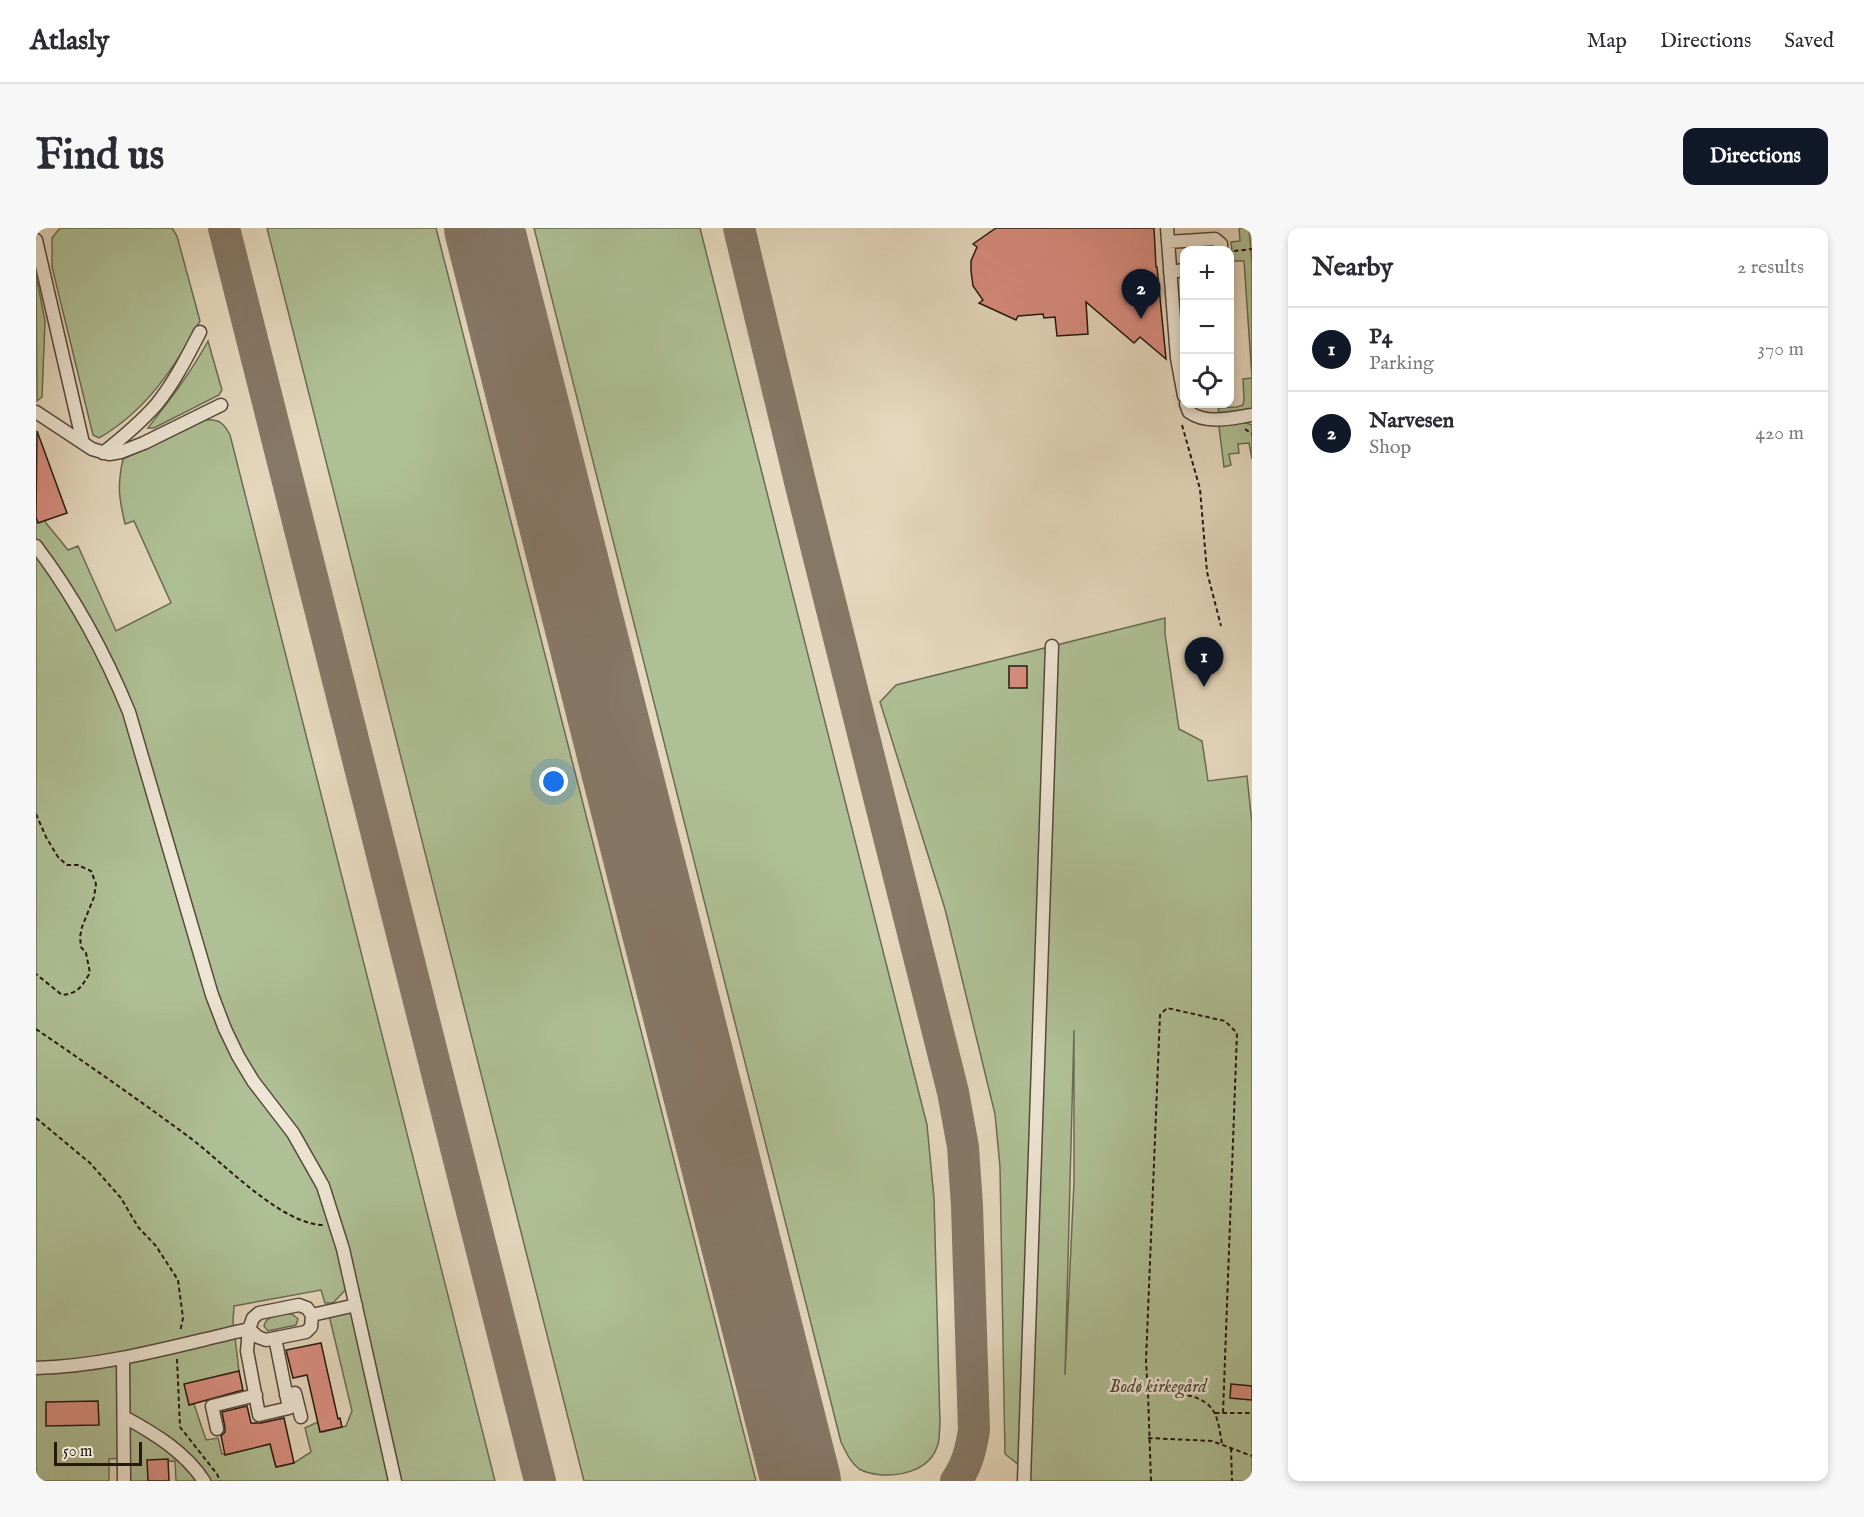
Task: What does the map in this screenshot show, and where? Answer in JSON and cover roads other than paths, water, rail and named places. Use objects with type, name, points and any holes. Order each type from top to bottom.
[{"type":"lane","points":[[1167,228],[1180,372]]},
{"type":"lane","points":[[1168,242],[1215,239],[1223,246]]},
{"type":"lane","points":[[36,240],[83,443]]},
{"type":"lane","points":[[1170,272],[1180,271]]},
{"type":"lane","points":[[103,453],[131,431],[156,404],[181,368],[200,332]]},
{"type":"lane","points":[[36,412],[92,449],[109,454],[144,443],[221,405]]},
{"type":"lane","points":[[1188,408],[1189,412],[1201,418],[1252,415]]},
{"type":"lane","points":[[36,546],[83,615],[129,712],[212,995],[225,1029],[253,1081],[293,1132],[323,1186],[336,1226],[356,1305],[395,1481]]},
{"type":"lane","points":[[1023,1481],[1052,646]]},
{"type":"lane","points":[[249,1329],[258,1337],[266,1340],[274,1338],[306,1332],[311,1327],[312,1315],[307,1308],[299,1305],[259,1313],[253,1318],[249,1329],[247,1351],[260,1415],[289,1408],[274,1338]]},
{"type":"lane","points":[[312,1315],[356,1305]]},
{"type":"lane","points":[[36,1368],[66,1367],[123,1358],[249,1329]]},
{"type":"lane","points":[[123,1358],[124,1481]]},
{"type":"lane","points":[[286,1395],[295,1393],[301,1417]]},
{"type":"lane","points":[[217,1429],[212,1406],[256,1395]]},
{"type":"lane","points":[[124,1417],[175,1449],[204,1481]]},
{"type":"place","name":"Narvesen","points":[[1141,319]]},
{"type":"place","name":"P4","points":[[1204,687]]},
{"type":"park label","name":"Bodø kirkegård","points":[[1158,1386]]}]
